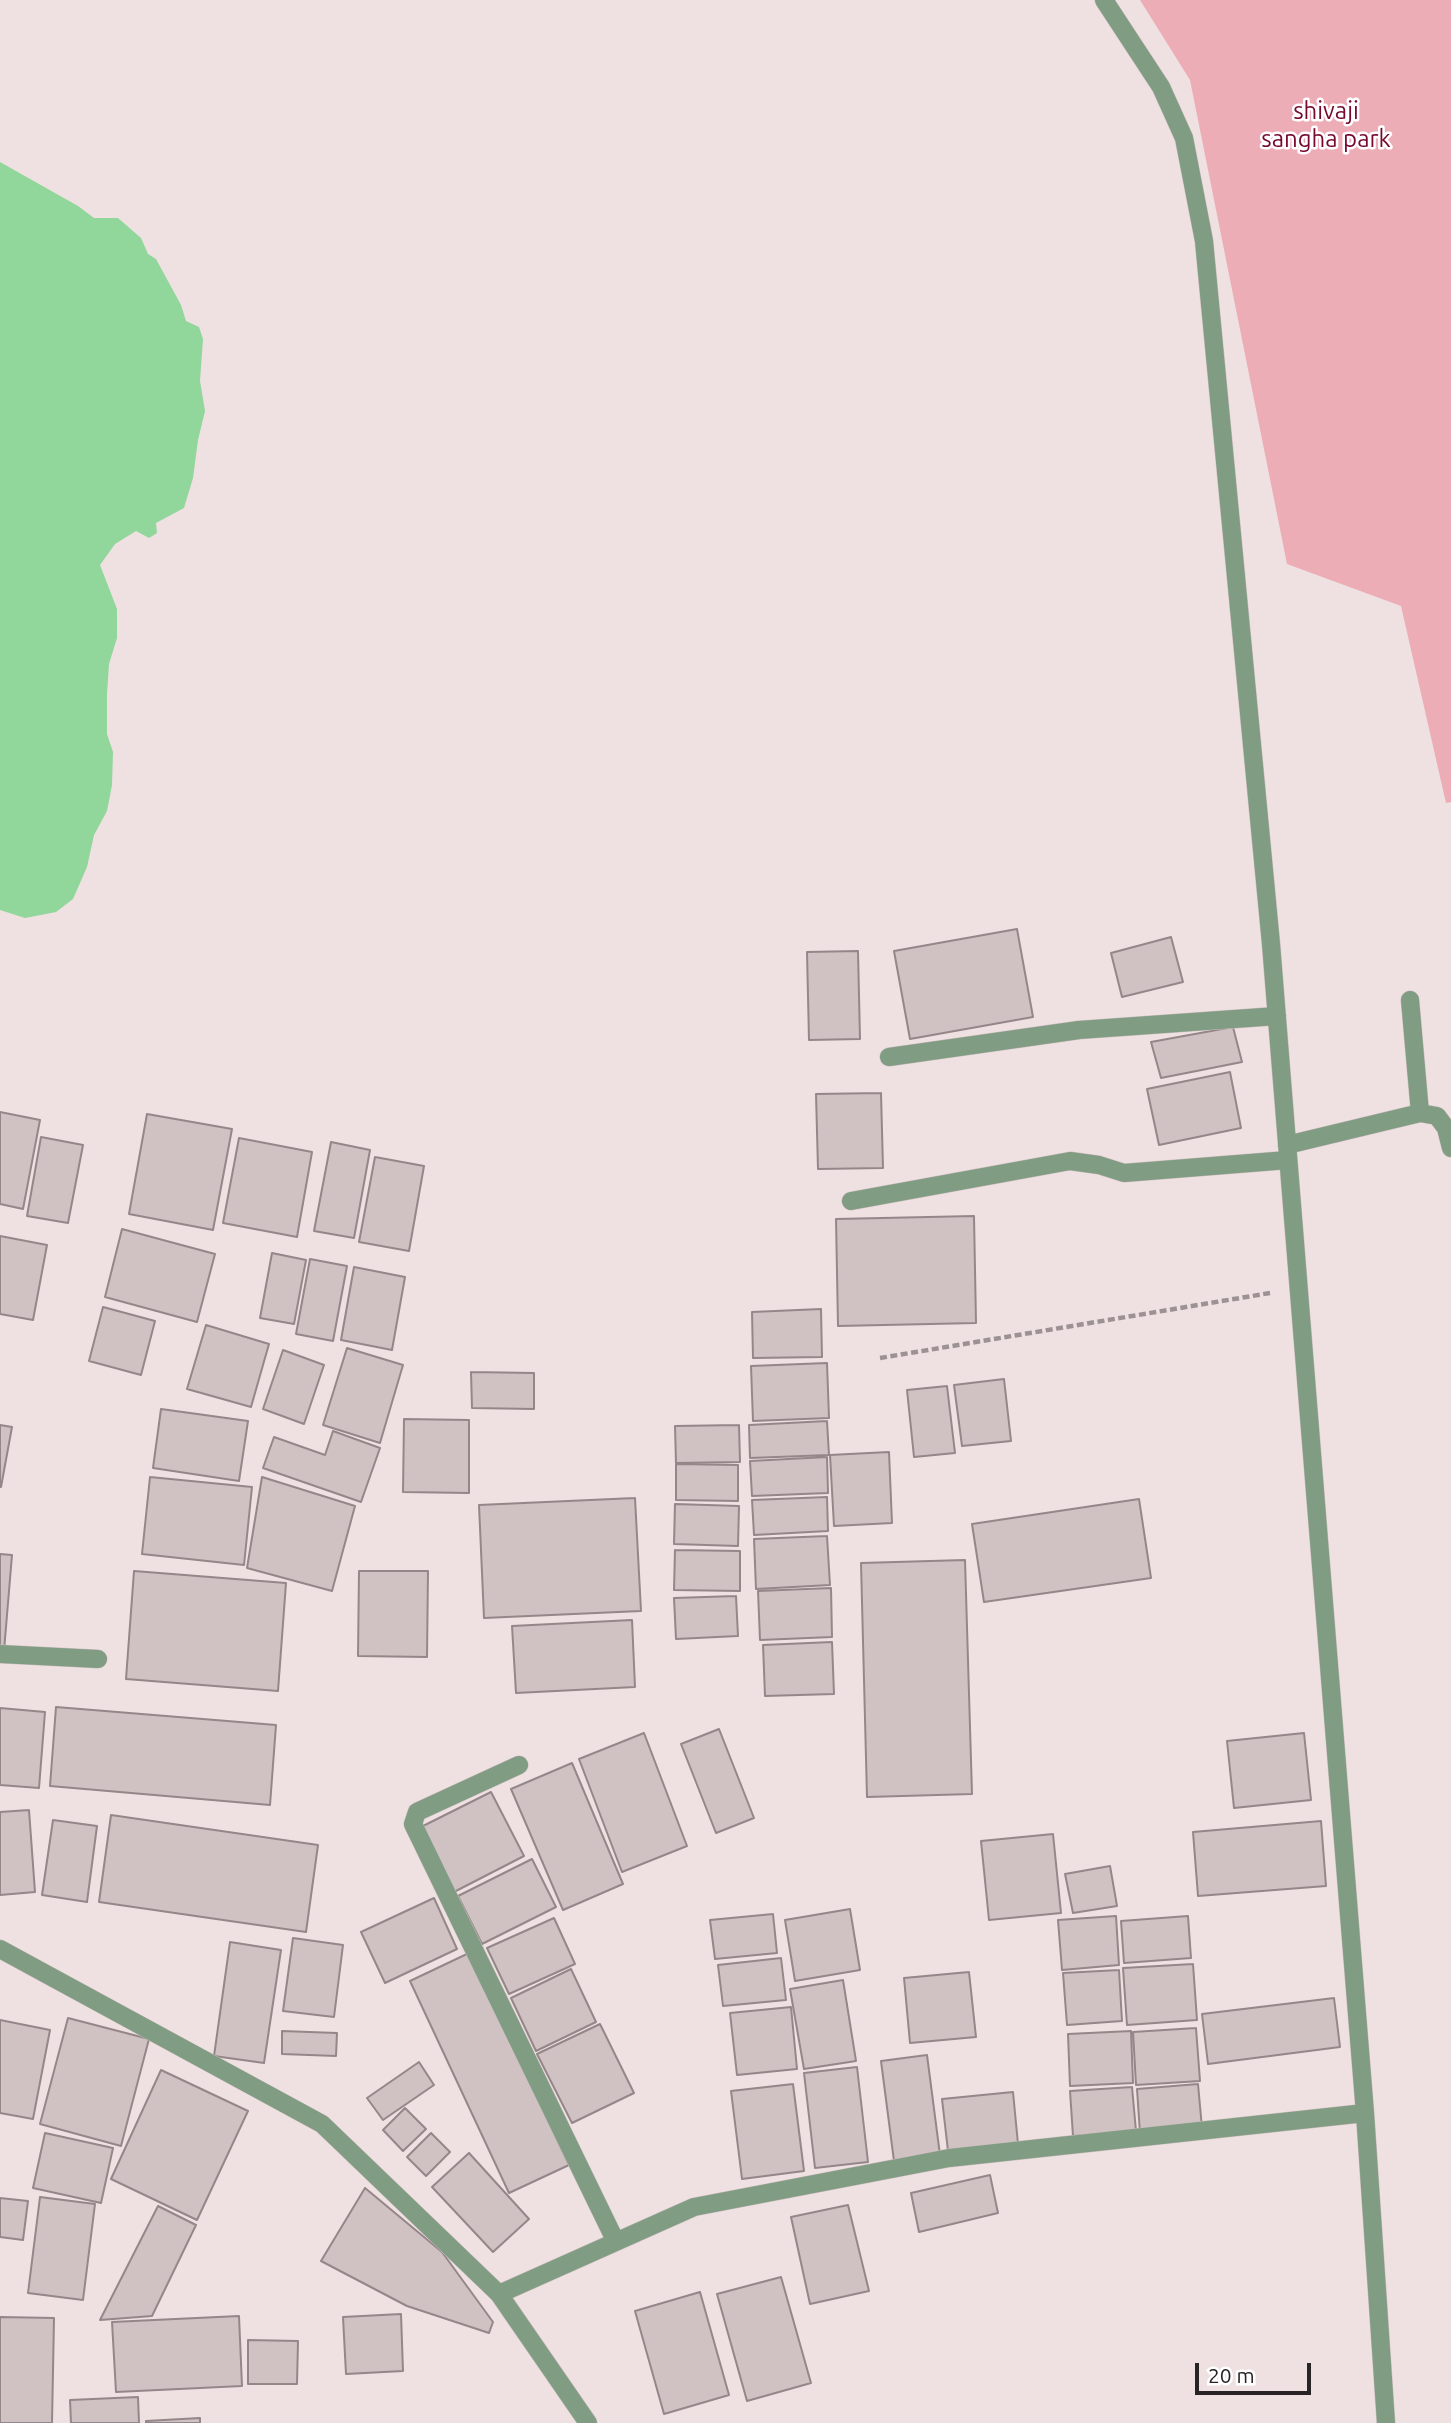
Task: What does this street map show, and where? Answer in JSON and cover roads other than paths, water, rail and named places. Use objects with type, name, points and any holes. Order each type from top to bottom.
[{"type":"street","points":[[1104,0],[1161,87],[1184,138],[1204,241],[1277,1016],[1365,2113],[1386,2423]]},
{"type":"street","points":[[1410,1000],[1420,1113]]},
{"type":"street","points":[[888,1057],[1079,1030],[1277,1016]]},
{"type":"street","points":[[851,1201],[1070,1161],[1124,1172],[1288,1152],[1420,1113],[1437,1116],[1446,1128],[1451,1148]]},
{"type":"street","points":[[0,1654],[98,1659]]},
{"type":"street","points":[[519,1765],[417,1812],[413,1824],[615,2240]]},
{"type":"street","points":[[0,1949],[322,2124],[499,2294],[588,2423]]},
{"type":"street","points":[[499,2294],[694,2207],[949,2158],[1365,2113]]},
{"type":"park label","name":"shivaji sangha park","points":[[1326,125]]}]
